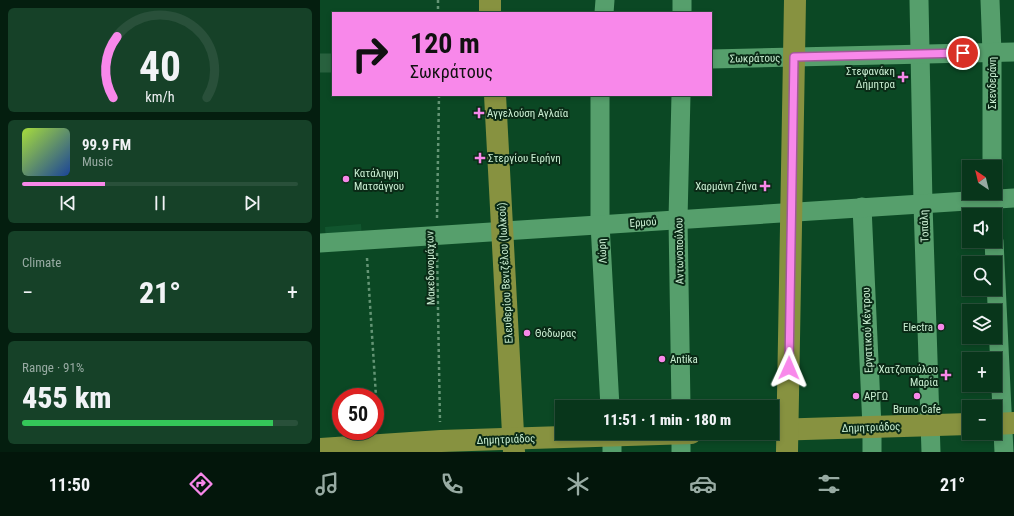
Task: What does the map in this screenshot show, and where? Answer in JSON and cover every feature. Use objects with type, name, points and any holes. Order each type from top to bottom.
[{"type":"main road","points":[[490,0],[490,12]]},
{"type":"main road","points":[[787,452],[780,430],[792,212],[796,0]]},
{"type":"main road","name":"Ελευθερίου Βενιζέλου (Ιωλκού)","points":[[495,96],[514,445]]},
{"type":"main road","name":"Δημητριάδος","points":[[780,430],[962,424]]},
{"type":"main road","name":"Δημητριάδος","points":[[320,449],[379,449],[441,441],[514,445],[612,440]]},
{"type":"street","points":[[604,12],[605,0]]},
{"type":"street","points":[[682,0],[682,12]]},
{"type":"street","name":"Τοπάλη","points":[[919,0],[923,204],[931,452]]},
{"type":"street","name":"Σκενδεράνη","points":[[990,0],[992,53],[992,160]]},
{"type":"street","name":"Σωκράτους","points":[[712,59],[1014,52]]},
{"type":"street","name":"Λώρη","points":[[600,96],[600,224],[610,400]]},
{"type":"street","name":"Αντωνοπούλου","points":[[681,96],[678,219],[681,400]]},
{"type":"street","name":"Ερμού","points":[[320,243],[862,207],[992,202],[1014,198]]},
{"type":"street","name":"Εργατικού Κέντρου","points":[[862,207],[872,452]]},
{"type":"street","points":[[994,248],[1004,423],[1004,452]]},
{"type":"street","points":[[681,440],[681,452]]},
{"type":"path","points":[[438,0],[438,12]]},
{"type":"path","name":"Μακεδονομάχων","points":[[439,96],[437,235],[441,441]]},
{"type":"path","points":[[366,240],[379,449]]},
{"type":"shaded area","points":[[361,224],[362,238],[326,241],[325,227]]},
{"type":"tunnel","points":[[320,63],[332,63]]},
{"type":"place","name":"Στεφανάκη Δήμητρα","points":[[903,77]]},
{"type":"place","name":"Αγγελούση Αγλαϊα","points":[[479,113]]},
{"type":"place","name":"Στεργίου Ειρήνη","points":[[480,158]]},
{"type":"place","name":"Κατάληψη Ματσάγγου","points":[[346,179]]},
{"type":"place","name":"Χαρμάνη Ζήνα","points":[[765,186]]},
{"type":"place","name":"Electra","points":[[941,327]]},
{"type":"place","name":"Θόδωρας","points":[[527,333]]},
{"type":"place","name":"Antika","points":[[662,359]]},
{"type":"place","name":"Χατζοπούλου Μαρία","points":[[946,375]]},
{"type":"place","name":"ΑΡΓΩ","points":[[856,396]]},
{"type":"place","name":"Bruno Cafe","points":[[917,396]]},
{"type":"route","points":[[789,368],[794,57],[963,53]]}]
